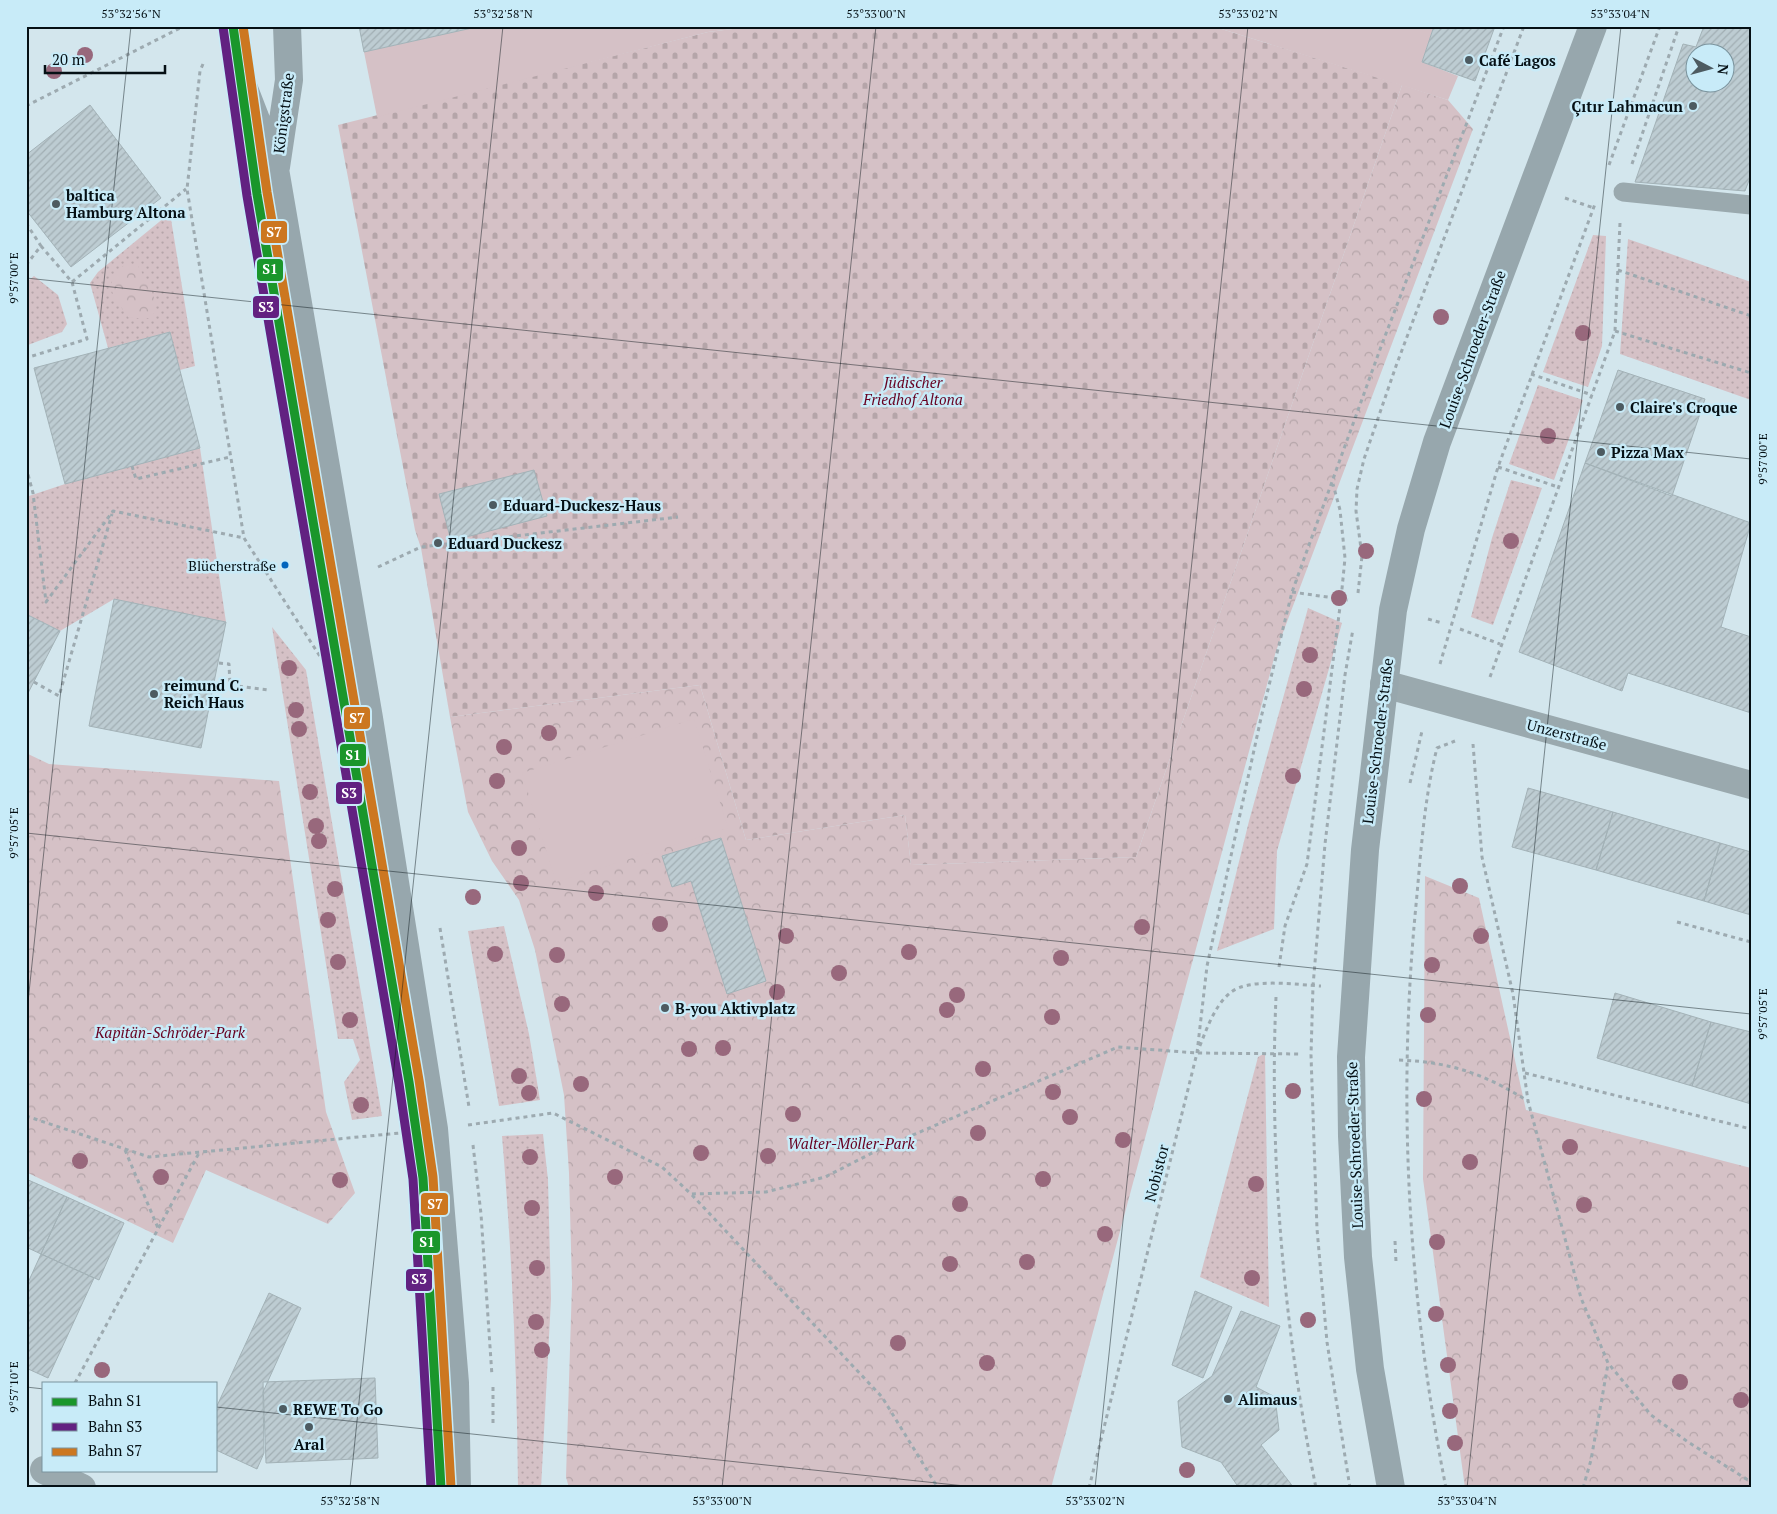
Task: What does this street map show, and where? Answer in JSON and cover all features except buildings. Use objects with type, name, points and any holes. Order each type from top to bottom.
[{"type":"main road","name":"Königstraße","points":[[232,26],[243,86],[275,169],[345,581],[434,1129],[455,1383],[457,1488]]},
{"type":"main road","name":"Königstraße","points":[[275,169],[290,80],[287,26]]},
{"type":"main road","name":"Louise-Schroeder-Straße","points":[[1391,1488],[1370,1369],[1358,1257],[1352,1136],[1351,1057],[1354,989],[1365,850],[1393,610],[1411,529],[1437,442],[1593,26]]},
{"type":"street","name":"Unzerstraße","points":[[1384,684],[1751,784]]},
{"type":"street","points":[[44,1472],[82,1488]]},
{"type":"lane","points":[[1622,192],[1751,204]]},
{"type":"path","points":[[174,26],[174,31]]},
{"type":"path","points":[[26,106],[184,26]]},
{"type":"path","points":[[1197,1053],[1207,966],[1267,690],[1292,592],[1386,335],[1504,26]]},
{"type":"path","points":[[1607,171],[1660,26]]},
{"type":"path","points":[[1489,680],[1500,644],[1615,331],[1622,192],[1679,26]]},
{"type":"path","points":[[204,62],[200,71],[187,189],[244,538],[315,651],[327,666]]},
{"type":"path","points":[[1532,186],[1620,218]]},
{"type":"path","points":[[72,282],[187,189]]},
{"type":"path","points":[[1410,787],[1431,697],[1498,467],[1597,198]]},
{"type":"path","points":[[26,223],[41,246],[72,282],[87,339],[26,358]]},
{"type":"path","points":[[26,265],[41,246]]},
{"type":"path","points":[[1618,270],[1751,316]]},
{"type":"path","points":[[1615,331],[1751,373]]},
{"type":"path","points":[[1531,374],[1592,395]]},
{"type":"path","points":[[132,466],[136,479],[230,457]]},
{"type":"path","points":[[26,467],[33,494],[46,602],[113,511]]},
{"type":"path","points":[[1498,467],[1558,487]]},
{"type":"path","points":[[1279,967],[1284,926],[1306,864],[1346,558],[1340,510],[1332,483]]},
{"type":"path","points":[[113,511],[244,538]]},
{"type":"path","points":[[34,682],[59,696],[113,511]]},
{"type":"path","points":[[345,581],[421,548],[678,517]]},
{"type":"path","points":[[1292,592],[1348,600]]},
{"type":"path","points":[[1460,629],[1500,644]]},
{"type":"path","points":[[219,663],[229,664],[230,685],[268,690]]},
{"type":"path","points":[[1472,735],[1482,857],[1514,994],[1528,1101],[1581,1298],[1608,1363],[1651,1415],[1688,1442],[1751,1482]]},
{"type":"path","points":[[1446,1488],[1430,1407],[1418,1313],[1408,1172],[1405,1060],[1410,969],[1427,787],[1437,748],[1463,738]]},
{"type":"path","points":[[1677,922],[1751,942]]},
{"type":"path","name":"Nobistor","points":[[1089,1488],[1197,1053],[1212,1019],[1231,992],[1252,985],[1277,982],[1354,989]]},
{"type":"path","points":[[1276,997],[1274,1053],[1277,1167],[1288,1304],[1303,1424],[1316,1488]]},
{"type":"path","points":[[691,1194],[766,1192],[825,1177],[878,1150],[1118,1047],[1197,1053],[1302,1054]]},
{"type":"path","points":[[1399,1060],[1457,1066],[1498,1082],[1528,1101]]},
{"type":"path","points":[[1525,1073],[1751,1129]]},
{"type":"path","points":[[26,1116],[149,1157],[434,1129],[553,1113],[662,1167],[691,1194],[882,1397],[938,1488]]},
{"type":"path","points":[[125,1149],[158,1228]]},
{"type":"path","points":[[75,1382],[200,1152]]},
{"type":"path","points":[[1395,1237],[1397,1266]]},
{"type":"path","points":[[1583,1488],[1608,1363]]},
{"type":"green space","points":[[481,26],[757,26],[708,32],[377,117],[364,52]]},
{"type":"green space","name":"Jüdischer Friedhof Altona","points":[[757,26],[1212,26],[1402,85],[1136,857],[911,865],[905,815],[746,840],[700,685],[450,717],[421,548],[415,530],[338,125],[708,32]]},
{"type":"green space","points":[[1212,26],[1434,26],[1422,62],[1458,76],[1448,100]]},
{"type":"green space","name":"Walter-Möller-Park","points":[[1402,85],[1448,100],[1473,129],[1276,651],[1051,1488],[569,1488],[566,1477],[572,1284],[569,1173],[564,1095],[535,950],[519,900],[492,861],[468,812],[450,717],[700,685],[746,840],[905,815],[911,865],[1136,857]]},
{"type":"green space","points":[[170,213],[195,366],[180,370],[170,332],[108,348],[90,283],[98,272]]},
{"type":"green space","points":[[1593,235],[1606,236],[1602,346],[1588,387],[1543,372]]},
{"type":"green space","points":[[1628,239],[1751,282],[1751,400],[1620,354]]},
{"type":"green space","points":[[126,263],[138,266],[152,293],[155,307],[154,313],[149,318],[129,318],[114,296],[111,284],[118,271]]},
{"type":"green space","points":[[34,276],[58,295],[67,324],[62,332],[28,345],[28,281]]},
{"type":"green space","points":[[1538,385],[1583,400],[1554,480],[1509,464]]},
{"type":"green space","points":[[200,448],[226,622],[114,599],[60,631],[26,614],[26,497],[65,484]]},
{"type":"green space","points":[[1511,480],[1542,488],[1493,625],[1471,617],[1492,538]]},
{"type":"green space","points":[[1308,608],[1342,623],[1277,851],[1274,929],[1217,951],[1249,821]]},
{"type":"green space","points":[[272,627],[306,670],[382,1116],[352,1120],[344,1082],[360,1060],[353,1039],[338,1039]]},
{"type":"green space","points":[[694,719],[728,828],[556,882],[522,773]]},
{"type":"green space","name":"Kapitän-Schröder-Park","points":[[26,753],[49,764],[279,781],[326,1112],[355,1193],[328,1224],[206,1170],[173,1243],[26,1172]]},
{"type":"green space","points":[[1425,876],[1479,898],[1526,1110],[1751,1168],[1751,1488],[1465,1488],[1423,1179]]},
{"type":"green space","points":[[504,926],[529,1034],[540,1100],[499,1106],[468,931]]},
{"type":"green space","points":[[1265,1053],[1269,1307],[1200,1277],[1258,1057]]},
{"type":"green space","points":[[543,1134],[548,1180],[551,1299],[541,1488],[518,1488],[509,1224],[502,1136]]},
{"type":"rail line","name":"S1","points":[[233,26],[257,194],[409,1082],[423,1178],[441,1488]]},
{"type":"rail line","name":"S7","points":[[243,26],[267,192],[419,1080],[433,1177],[451,1487]]},
{"type":"rail line","name":"S3","points":[[223,27],[247,196],[399,1084],[413,1179],[431,1488]]},
{"type":"place","name":"Café Lagos","points":[[1469,60]]},
{"type":"place","name":"Çıtır Lahmacun","points":[[1693,106]]},
{"type":"place","name":"baltica Hamburg Altona","points":[[56,204]]},
{"type":"place","name":"Claire's Croque","points":[[1620,407]]},
{"type":"place","name":"Pizza Max","points":[[1601,452]]},
{"type":"place","name":"Eduard-Duckesz-Haus","points":[[493,505]]},
{"type":"place","name":"Eduard Duckesz","points":[[438,543]]},
{"type":"place","name":"Blücherstraße","points":[[285,565]]},
{"type":"place","name":"reimund C. Reich Haus","points":[[154,694]]},
{"type":"place","name":"B-you Aktivplatz","points":[[665,1008]]},
{"type":"place","name":"Alimaus","points":[[1228,1399]]},
{"type":"place","name":"REWE To Go","points":[[283,1409]]},
{"type":"place","name":"Aral","points":[[309,1427]]}]
